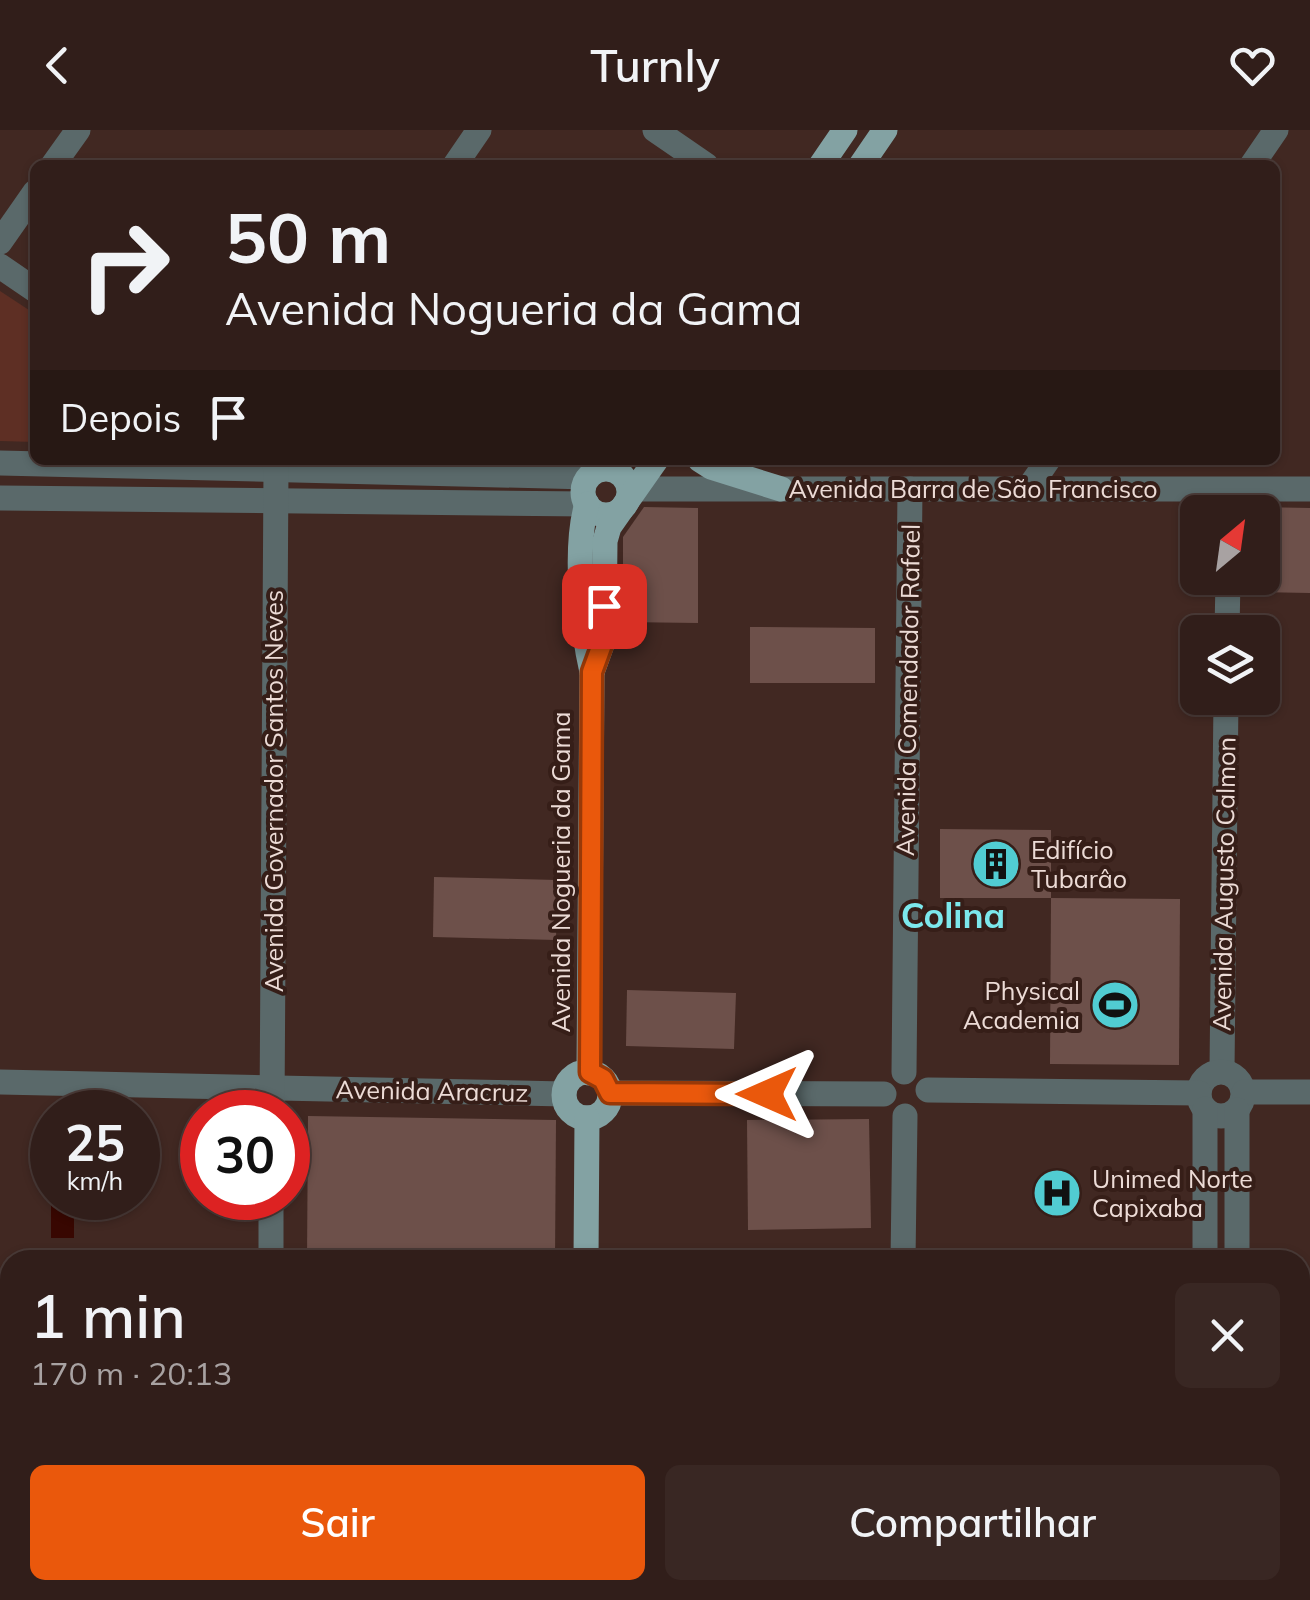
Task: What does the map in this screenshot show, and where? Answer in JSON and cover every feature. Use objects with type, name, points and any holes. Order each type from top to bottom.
[{"type":"main road","points":[[824,160],[845,130]]},
{"type":"main road","points":[[864,160],[885,130]]},
{"type":"main road","name":"Avenida Nogueria da Gama","points":[[592,672],[604,639],[605,542],[610,527],[653,465]]},
{"type":"main road","points":[[708,465],[781,489]]},
{"type":"main road","points":[[605,468],[623,476],[631,497],[613,514],[606,514],[592,510],[583,490],[605,468]]},
{"type":"main road","name":"Avenida Nogueria da Gama","points":[[587,504],[581,524],[584,636],[592,672],[590,1072]]},
{"type":"main road","points":[[590,1072],[603,1079],[610,1093],[601,1114],[587,1118],[574,1114],[564,1094],[575,1076],[590,1072]]},
{"type":"main road","points":[[586,1250],[587,1118]]},
{"type":"street","points":[[57,160],[78,130]]},
{"type":"street","points":[[459,160],[479,130]]},
{"type":"street","points":[[655,130],[699,160]]},
{"type":"street","points":[[1255,160],[1276,130]]},
{"type":"street","points":[[0,242],[30,199]]},
{"type":"street","points":[[0,266],[30,287]]},
{"type":"street","points":[[0,463],[30,463]]},
{"type":"street","points":[[274,465],[605,468]]},
{"type":"street","name":"Avenida Governador Santos Neves","points":[[272,1090],[274,465]]},
{"type":"street","points":[[1028,489],[1045,465]]},
{"type":"street","name":"Avenida Barra de São Francisco","points":[[631,497],[781,489],[1028,489],[1180,498]]},
{"type":"street","name":"Avenida Comendador Rafael","points":[[904,1072],[910,489]]},
{"type":"street","name":"Avenida Barra de São Francisco","points":[[1269,495],[1310,489]]},
{"type":"street","points":[[0,498],[587,504]]},
{"type":"street","name":"Avenida Augusto Calmon","points":[[1222,1071],[1226,715]]},
{"type":"street","points":[[1205,1250],[1202,1101],[1206,1077],[1222,1071],[1237,1078],[1240,1101],[1237,1250]]},
{"type":"street","points":[[904,1072],[922,1079],[928,1090],[923,1108],[912,1116],[898,1115],[888,1107],[884,1094],[892,1077],[904,1072]]},
{"type":"street","name":"Avenida Aracruz","points":[[0,1082],[180,1094]]},
{"type":"street","points":[[928,1090],[1202,1101],[1221,1116],[1240,1101],[1310,1092]]},
{"type":"street","points":[[610,1093],[884,1094]]},
{"type":"street","name":"Avenida Aracruz","points":[[310,1099],[564,1094]]},
{"type":"street","points":[[903,1250],[905,1116]]},
{"type":"street","points":[[271,1220],[271,1250]]},
{"type":"shaded area","points":[[0,291],[30,311],[30,442],[0,441]]},
{"type":"shaded area","points":[[51,1220],[74,1220],[74,1238],[51,1238]]},
{"type":"building","points":[[644,507],[698,508],[698,623],[623,622],[623,537]]},
{"type":"building","points":[[1280,507],[1310,508],[1310,593],[1280,592]]},
{"type":"building","points":[[750,627],[875,628],[875,683],[750,683]]},
{"type":"building","name":"Edifício Tubarâo","points":[[940,829],[1051,830],[1051,898],[940,898]]},
{"type":"building","points":[[434,877],[557,880],[556,940],[433,937]]},
{"type":"building","name":"Physical Academia","points":[[1051,898],[1180,899],[1179,1065],[1050,1064]]},
{"type":"building","points":[[627,990],[736,993],[734,1049],[626,1046]]},
{"type":"building","points":[[310,1116],[556,1120],[555,1250],[307,1250]]},
{"type":"building","points":[[869,1119],[871,1228],[748,1230],[747,1120]]},
{"type":"place","name":"Edifício Tubarâo","points":[[996,864]]},
{"type":"place","name":"Physical Academia","points":[[1115,1005]]},
{"type":"place","name":"Unimed Norte Capixaba","points":[[1057,1193]]},
{"type":"district","name":"Colina","points":[[953,916]]},
{"type":"route","points":[[604,606],[604,639],[592,672],[590,1072],[603,1079],[610,1093],[767,1094]]}]
